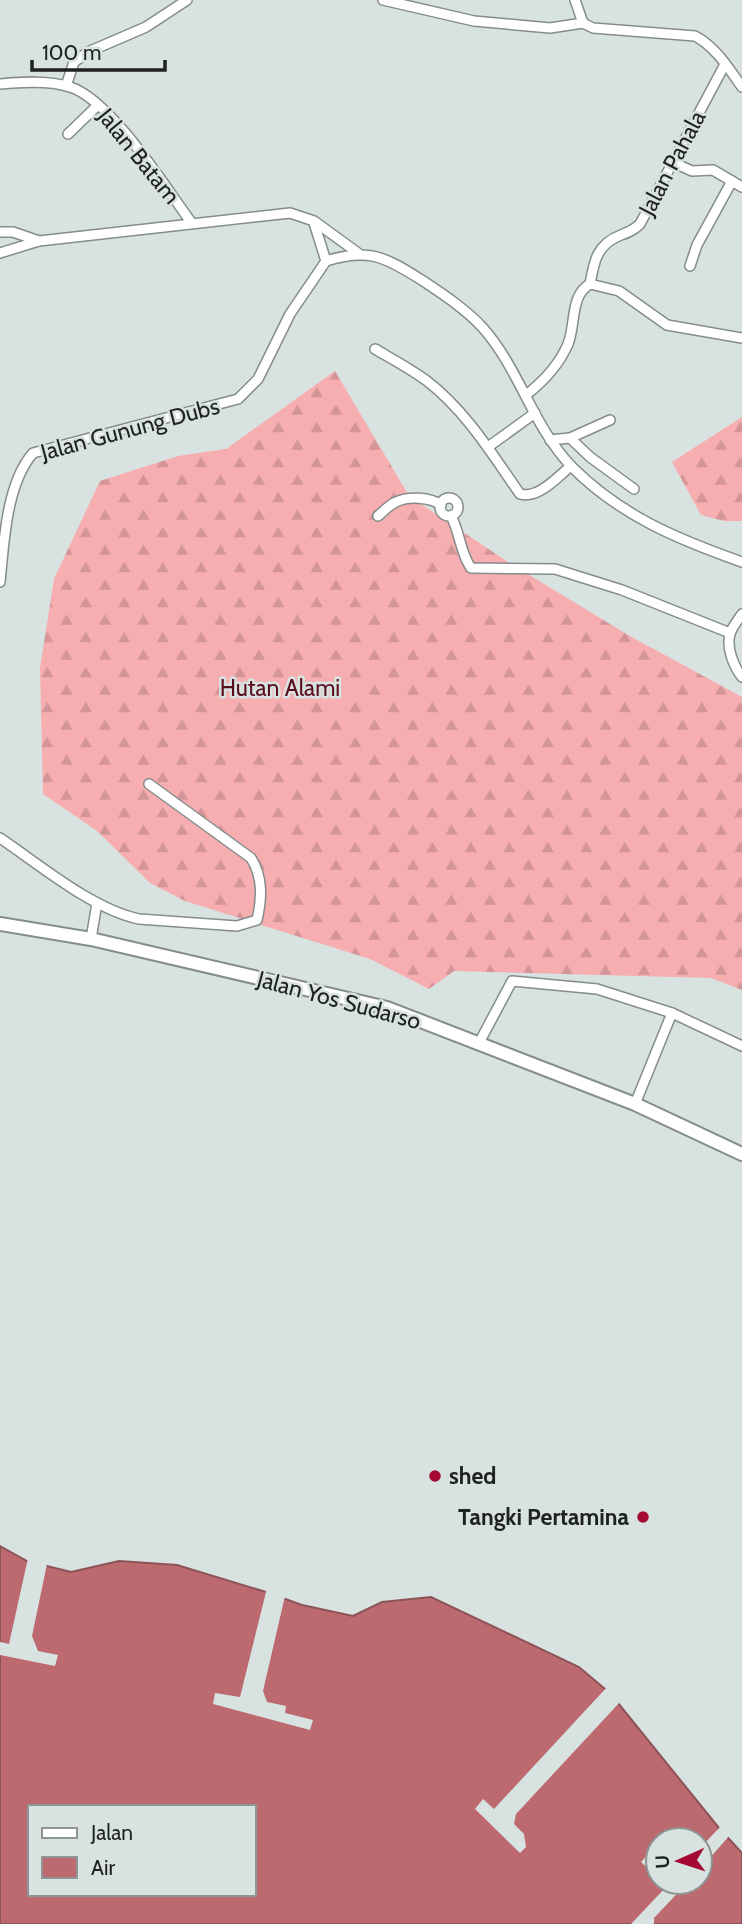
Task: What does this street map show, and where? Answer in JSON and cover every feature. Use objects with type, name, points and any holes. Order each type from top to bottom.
[{"type":"main road","name":"Jalan Yos Sudarso","points":[[1,923],[91,939],[387,1008],[635,1104],[742,1154]]},
{"type":"street","points":[[66,86],[74,62],[88,52],[146,27],[187,0]]},
{"type":"street","points":[[383,0],[474,21],[550,28],[577,25],[610,32],[695,36],[725,64],[742,88]]},
{"type":"street","points":[[575,0],[577,25]]},
{"type":"street","name":"Jalan Pahala","points":[[526,395],[543,382],[563,355],[573,328],[580,292],[590,284],[600,248],[640,223],[725,64]]},
{"type":"street","points":[[0,72],[1,84]]},
{"type":"street","name":"Jalan Batam","points":[[1,84],[55,83],[79,90],[98,105],[136,146],[191,222]]},
{"type":"street","points":[[68,134],[98,105]]},
{"type":"street","points":[[672,162],[692,171],[713,170],[742,187]]},
{"type":"street","points":[[690,266],[697,245],[732,181]]},
{"type":"street","name":"Jalan Batam","points":[[0,253],[39,242],[191,222],[290,213],[314,221]]},
{"type":"street","points":[[314,221],[326,261],[358,253]]},
{"type":"street","points":[[314,221],[358,253],[378,257],[406,270],[442,294],[482,327],[526,395],[550,440],[571,466],[602,495],[623,510],[693,545],[742,562]]},
{"type":"street","points":[[0,232],[13,232],[39,242]]},
{"type":"street","name":"Jalan Gunung Dubs","points":[[0,582],[2,544],[18,476],[23,464],[33,453],[238,399],[258,379],[290,314],[326,261]]},
{"type":"street","points":[[590,284],[619,291],[667,325],[742,338]]},
{"type":"street","points":[[375,349],[425,379],[459,410],[520,494],[528,496],[537,493],[571,466]]},
{"type":"street","points":[[488,447],[535,412]]},
{"type":"street","points":[[550,440],[570,438],[610,420]]},
{"type":"street","points":[[570,438],[590,457],[634,489]]},
{"type":"street","points":[[379,516],[400,500],[429,499],[441,505]]},
{"type":"street","points":[[450,516],[458,510],[455,500],[445,499],[441,505],[442,512],[450,516],[457,527],[465,558],[471,568],[555,569],[622,590],[730,633]]},
{"type":"street","points":[[742,614],[730,633],[731,656],[742,677]]},
{"type":"street","points":[[0,838],[97,904],[123,916],[237,926],[257,920],[261,883],[251,858],[149,784]]},
{"type":"street","points":[[91,939],[97,904]]},
{"type":"street","points":[[479,1043],[512,981],[597,989],[672,1013],[742,1045]]},
{"type":"street","points":[[635,1104],[672,1013]]},
{"type":"green space","name":"Hutan Alami","points":[[335,371],[409,496],[508,562],[628,635],[742,697],[742,990],[711,978],[454,971],[429,989],[370,959],[185,901],[150,883],[97,831],[43,794],[40,668],[54,579],[100,481],[178,456],[226,449]]},
{"type":"green space","points":[[742,417],[742,521],[724,521],[701,515],[672,462]]},
{"type":"water","points":[[0,1546],[27,1561],[71,1572],[119,1561],[177,1565],[302,1605],[353,1616],[382,1602],[431,1597],[579,1667],[618,1703],[742,1853],[742,1924],[0,1924]]},
{"type":"pier","points":[[28,1558],[47,1564],[32,1636],[38,1651],[58,1655],[55,1666],[0,1655],[0,1642],[9,1644]]},
{"type":"pier","points":[[267,1588],[285,1596],[263,1691],[267,1702],[286,1706],[285,1713],[313,1720],[310,1730],[213,1704],[215,1693],[240,1697]]},
{"type":"pier","points":[[608,1686],[621,1701],[516,1814],[514,1824],[524,1834],[526,1847],[520,1853],[475,1809],[483,1799],[494,1809]]},
{"type":"pier","points":[[721,1826],[730,1835],[714,1853],[714,1833]]},
{"type":"pier","points":[[658,1896],[675,1896],[654,1918],[654,1924],[631,1924]]},
{"type":"place","name":"shed","points":[[435,1476]]},
{"type":"place","name":"Tangki Pertamina","points":[[643,1517]]}]
